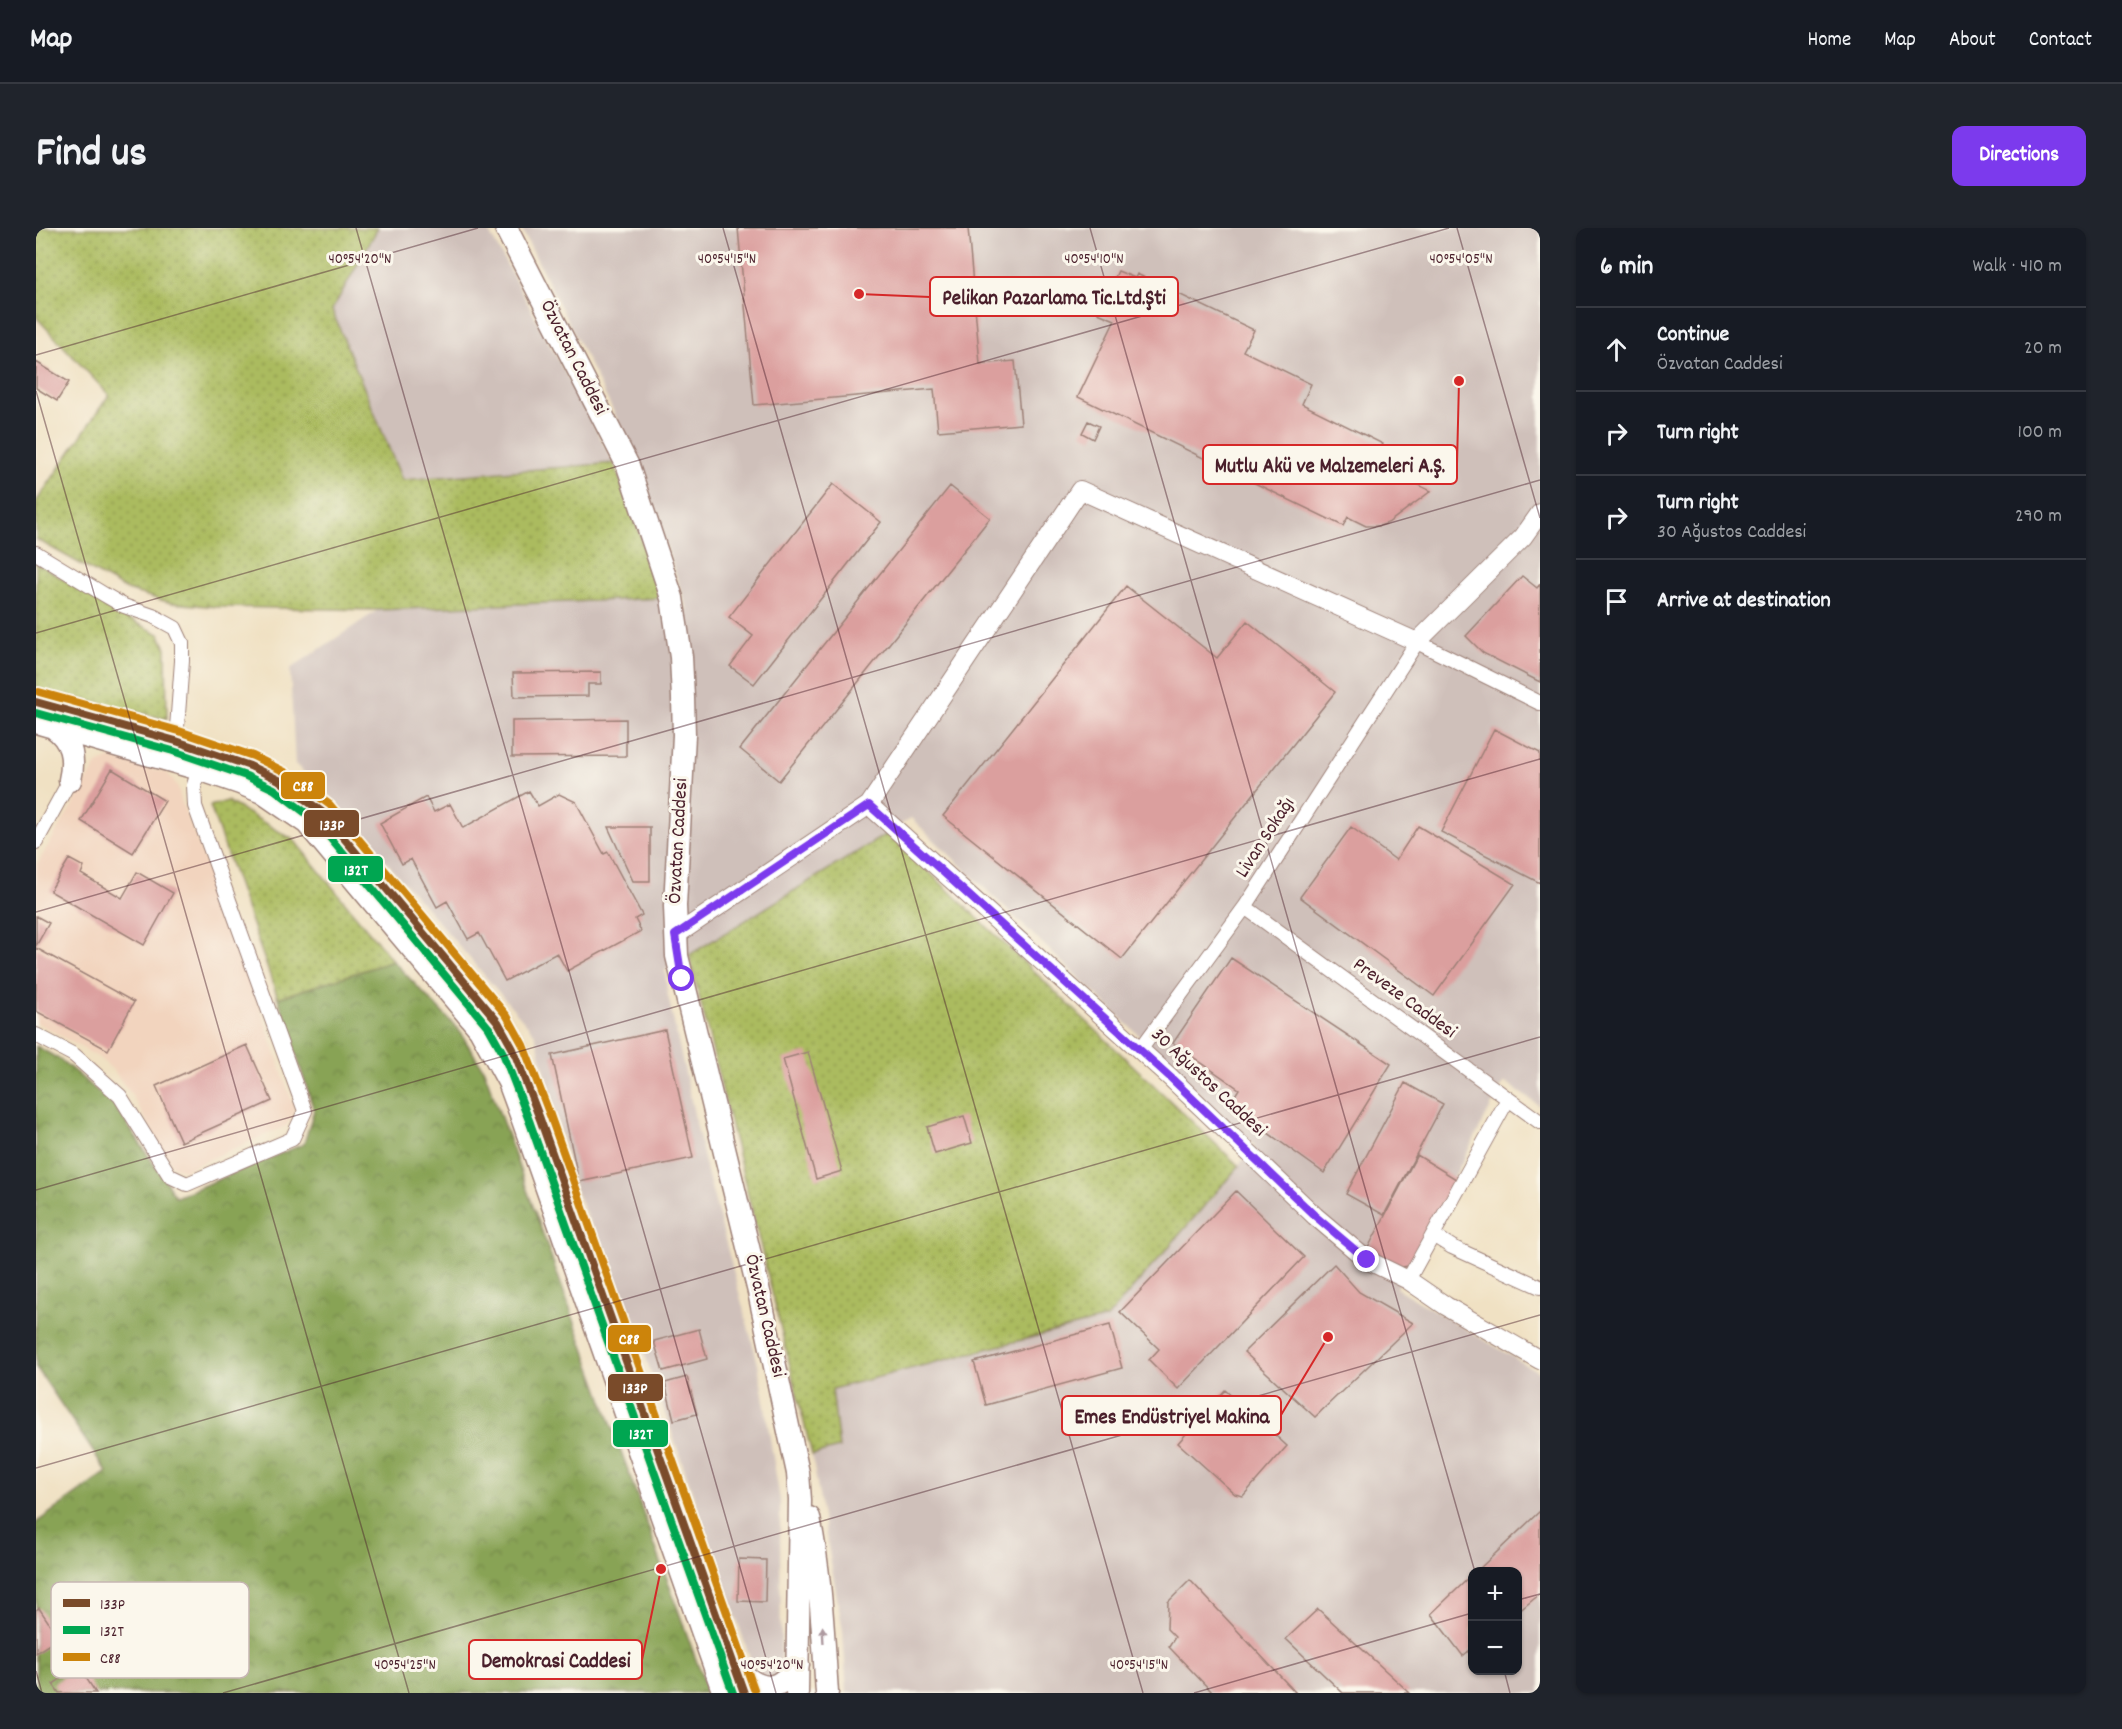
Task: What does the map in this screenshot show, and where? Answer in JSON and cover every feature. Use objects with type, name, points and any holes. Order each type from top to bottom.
[{"type":"main road","name":"Özvatan Caddesi","points":[[506,228],[628,466],[672,598],[681,657],[683,717],[675,935],[682,979],[756,1280],[798,1473],[800,1500],[797,1693]]},
{"type":"main road","points":[[36,702],[176,741],[250,766],[279,780],[322,812],[498,1022],[513,1048],[540,1119],[744,1693]]},
{"type":"main road","points":[[44,724],[199,769],[262,792],[307,824],[480,1029],[509,1082],[523,1120],[724,1693]]},
{"type":"main road","points":[[44,724],[62,734],[71,748],[73,763],[70,780]]},
{"type":"main road","points":[[70,780],[92,753],[105,745],[112,744]]},
{"type":"main road","points":[[798,1473],[817,1557],[827,1693]]},
{"type":"main road","points":[[735,1668],[753,1686],[761,1690],[770,1690],[783,1685],[798,1665]]},
{"type":"street","points":[[675,935],[869,805],[1080,490],[1417,642],[1540,703]]},
{"type":"street","points":[[1417,642],[1523,537],[1540,513]]},
{"type":"street","points":[[36,553],[114,601],[153,616],[175,628],[182,643],[176,741]]},
{"type":"street","name":"Livan Sokağı","points":[[1140,1050],[1245,907],[1417,642]]},
{"type":"street","points":[[36,1035],[74,1054],[120,1096],[170,1176],[188,1184],[292,1139],[305,1111],[195,806],[194,785],[199,769]]},
{"type":"street","points":[[36,842],[70,780]]},
{"type":"street","name":"30 Ağustos Caddesi","points":[[869,805],[1140,1050],[1315,1216],[1367,1260],[1408,1280],[1446,1306],[1540,1360]]},
{"type":"street","name":"Preveze Caddesi","points":[[1245,907],[1540,1122]]},
{"type":"street","points":[[1408,1280],[1508,1099]]},
{"type":"street","points":[[1433,1235],[1452,1247],[1540,1287]]},
{"type":"shaded area","points":[[378,228],[487,228],[614,463],[402,480],[332,310]]},
{"type":"shaded area","points":[[521,228],[1540,228],[1540,1106],[1504,1082],[1396,1288],[1540,1373],[1540,1693],[847,1693],[843,1631],[812,1455],[839,1448],[832,1389],[1107,1318],[1255,1146],[911,818],[665,970],[667,991],[706,1168],[758,1364],[780,1500],[781,1684],[758,1681],[637,1332],[576,1191],[535,1034],[329,795],[295,764],[290,669],[378,610],[663,598],[688,611],[636,456]]},
{"type":"shaded area","points":[[110,758],[168,773],[178,787],[181,800],[245,963],[295,1111],[286,1126],[184,1170],[172,1165],[131,1094],[114,1071],[98,1057],[36,1022],[36,866],[97,764]]},
{"type":"green space","points":[[36,228],[378,228],[332,310],[402,480],[614,463],[663,598],[378,610],[219,607],[171,603],[127,590],[36,539],[36,502],[109,395],[36,317]]},
{"type":"green space","points":[[36,562],[113,611],[159,634],[166,648],[167,719],[36,689]]},
{"type":"green space","points":[[227,801],[294,840],[393,961],[278,998],[210,806]]},
{"type":"green space","points":[[888,833],[1239,1166],[1107,1318],[832,1389],[839,1448],[812,1455],[689,955]]},
{"type":"green space","points":[[393,961],[458,1029],[484,1070],[708,1693],[36,1693],[36,1523],[107,1472],[36,1367],[36,1046],[61,1060],[114,1105],[176,1197],[304,1144],[314,1110],[278,998]]},
{"type":"building","points":[[738,228],[968,228],[980,364],[1015,361],[1021,424],[938,431],[934,389],[754,405]]},
{"type":"building","points":[[1118,271],[1135,278],[1137,274],[1254,330],[1243,351],[1311,384],[1302,404],[1383,444],[1373,464],[1431,491],[1388,523],[1366,526],[1348,517],[1343,526],[1078,397],[1115,320],[1098,313]]},
{"type":"building","points":[[36,362],[69,382],[57,401],[36,388]]},
{"type":"building","points":[[1088,421],[1099,426],[1093,439],[1082,433]]},
{"type":"building","points":[[833,484],[881,522],[754,684],[730,666],[753,636],[729,617]]},
{"type":"building","points":[[950,486],[990,518],[779,781],[740,749]]},
{"type":"building","points":[[1522,576],[1537,588],[1540,584],[1540,682],[1483,653],[1466,636]]},
{"type":"building","points":[[1126,586],[1217,658],[1247,621],[1335,692],[1122,959],[943,816]]},
{"type":"building","points":[[601,672],[601,684],[588,684],[588,696],[514,697],[513,673]]},
{"type":"building","points":[[626,719],[626,756],[512,757],[512,721]]},
{"type":"building","points":[[1494,729],[1540,753],[1540,883],[1441,832]]},
{"type":"building","points":[[112,769],[165,801],[133,853],[81,821]]},
{"type":"building","points":[[529,791],[538,806],[559,794],[576,802],[604,854],[608,852],[642,915],[635,919],[641,931],[567,971],[557,953],[505,981],[479,933],[468,939],[447,901],[437,907],[411,859],[402,864],[380,823],[426,797],[434,812],[450,804],[463,828]]},
{"type":"building","points":[[1418,826],[1515,884],[1434,996],[1300,897],[1351,827],[1396,860]]},
{"type":"building","points":[[608,827],[650,827],[650,881],[633,881]]},
{"type":"building","points":[[69,859],[84,867],[81,874],[122,898],[137,872],[173,893],[144,945],[50,891]]},
{"type":"building","points":[[36,916],[49,923],[36,946]]},
{"type":"building","points":[[36,948],[134,1002],[108,1050],[36,1011]]},
{"type":"building","points":[[1231,958],[1391,1064],[1324,1173],[1229,1105],[1239,1089],[1173,1043]]},
{"type":"building","points":[[665,1030],[693,1158],[579,1182],[552,1055]]},
{"type":"building","points":[[247,1045],[272,1101],[181,1142],[156,1086]]},
{"type":"building","points":[[808,1052],[842,1171],[816,1179],[783,1059]]},
{"type":"building","points":[[1405,1083],[1443,1104],[1384,1215],[1346,1194]]},
{"type":"building","points":[[964,1116],[972,1143],[935,1154],[927,1127]]},
{"type":"building","points":[[1417,1155],[1456,1179],[1408,1266],[1391,1269],[1368,1248]]},
{"type":"building","points":[[1236,1191],[1304,1257],[1178,1389],[1149,1360],[1159,1349],[1120,1312]]},
{"type":"building","points":[[1334,1264],[1359,1292],[1413,1323],[1315,1417],[1244,1352]]},
{"type":"building","points":[[1110,1325],[1122,1368],[986,1405],[974,1362]]},
{"type":"building","points":[[699,1329],[707,1359],[663,1371],[654,1341]]},
{"type":"building","points":[[687,1377],[697,1414],[674,1420],[665,1383]]},
{"type":"building","points":[[1225,1390],[1287,1446],[1243,1496],[1235,1494],[1178,1443]]},
{"type":"building","points":[[1540,1511],[1540,1594],[1522,1609],[1522,1567],[1481,1567]]},
{"type":"building","points":[[739,1559],[766,1560],[765,1602],[738,1601]]},
{"type":"building","points":[[1468,1579],[1468,1652],[1463,1656],[1431,1614]]},
{"type":"building","points":[[1190,1580],[1296,1693],[1213,1693],[1169,1647],[1175,1637],[1167,1629],[1168,1602]]},
{"type":"building","points":[[39,1608],[51,1626],[51,1643],[36,1653],[36,1610]]},
{"type":"building","points":[[1318,1609],[1410,1693],[1343,1693],[1286,1639]]},
{"type":"building","points":[[62,1678],[86,1678],[96,1693],[59,1693],[53,1684]]},
{"type":"transit line","name":"C88","points":[[39,692],[179,731],[253,756],[285,772],[330,805],[507,1016],[523,1045],[550,1115],[754,1689]]},
{"type":"transit line","name":"133P","points":[[36,702],[176,741],[250,766],[279,780],[322,812],[498,1022],[513,1049],[540,1119],[744,1693]]},
{"type":"transit line","name":"132T","points":[[36,713],[173,751],[246,776],[274,789],[315,820],[489,1028],[503,1053],[530,1123],[733,1693]]},
{"type":"place","name":"Pelikan Pazarlama Tic.Ltd.Şti","points":[[859,294]]},
{"type":"place","name":"Mutlu Akü ve Malzemeleri A.Ş.","points":[[1459,381]]},
{"type":"place","name":"Emes Endüstriyel Makina","points":[[1328,1337]]},
{"type":"place","name":"Demokrasi Caddesi","points":[[661,1569]]},
{"type":"route","points":[[682,979],[675,935],[869,805],[1171,1078],[1315,1216],[1367,1260]]}]
